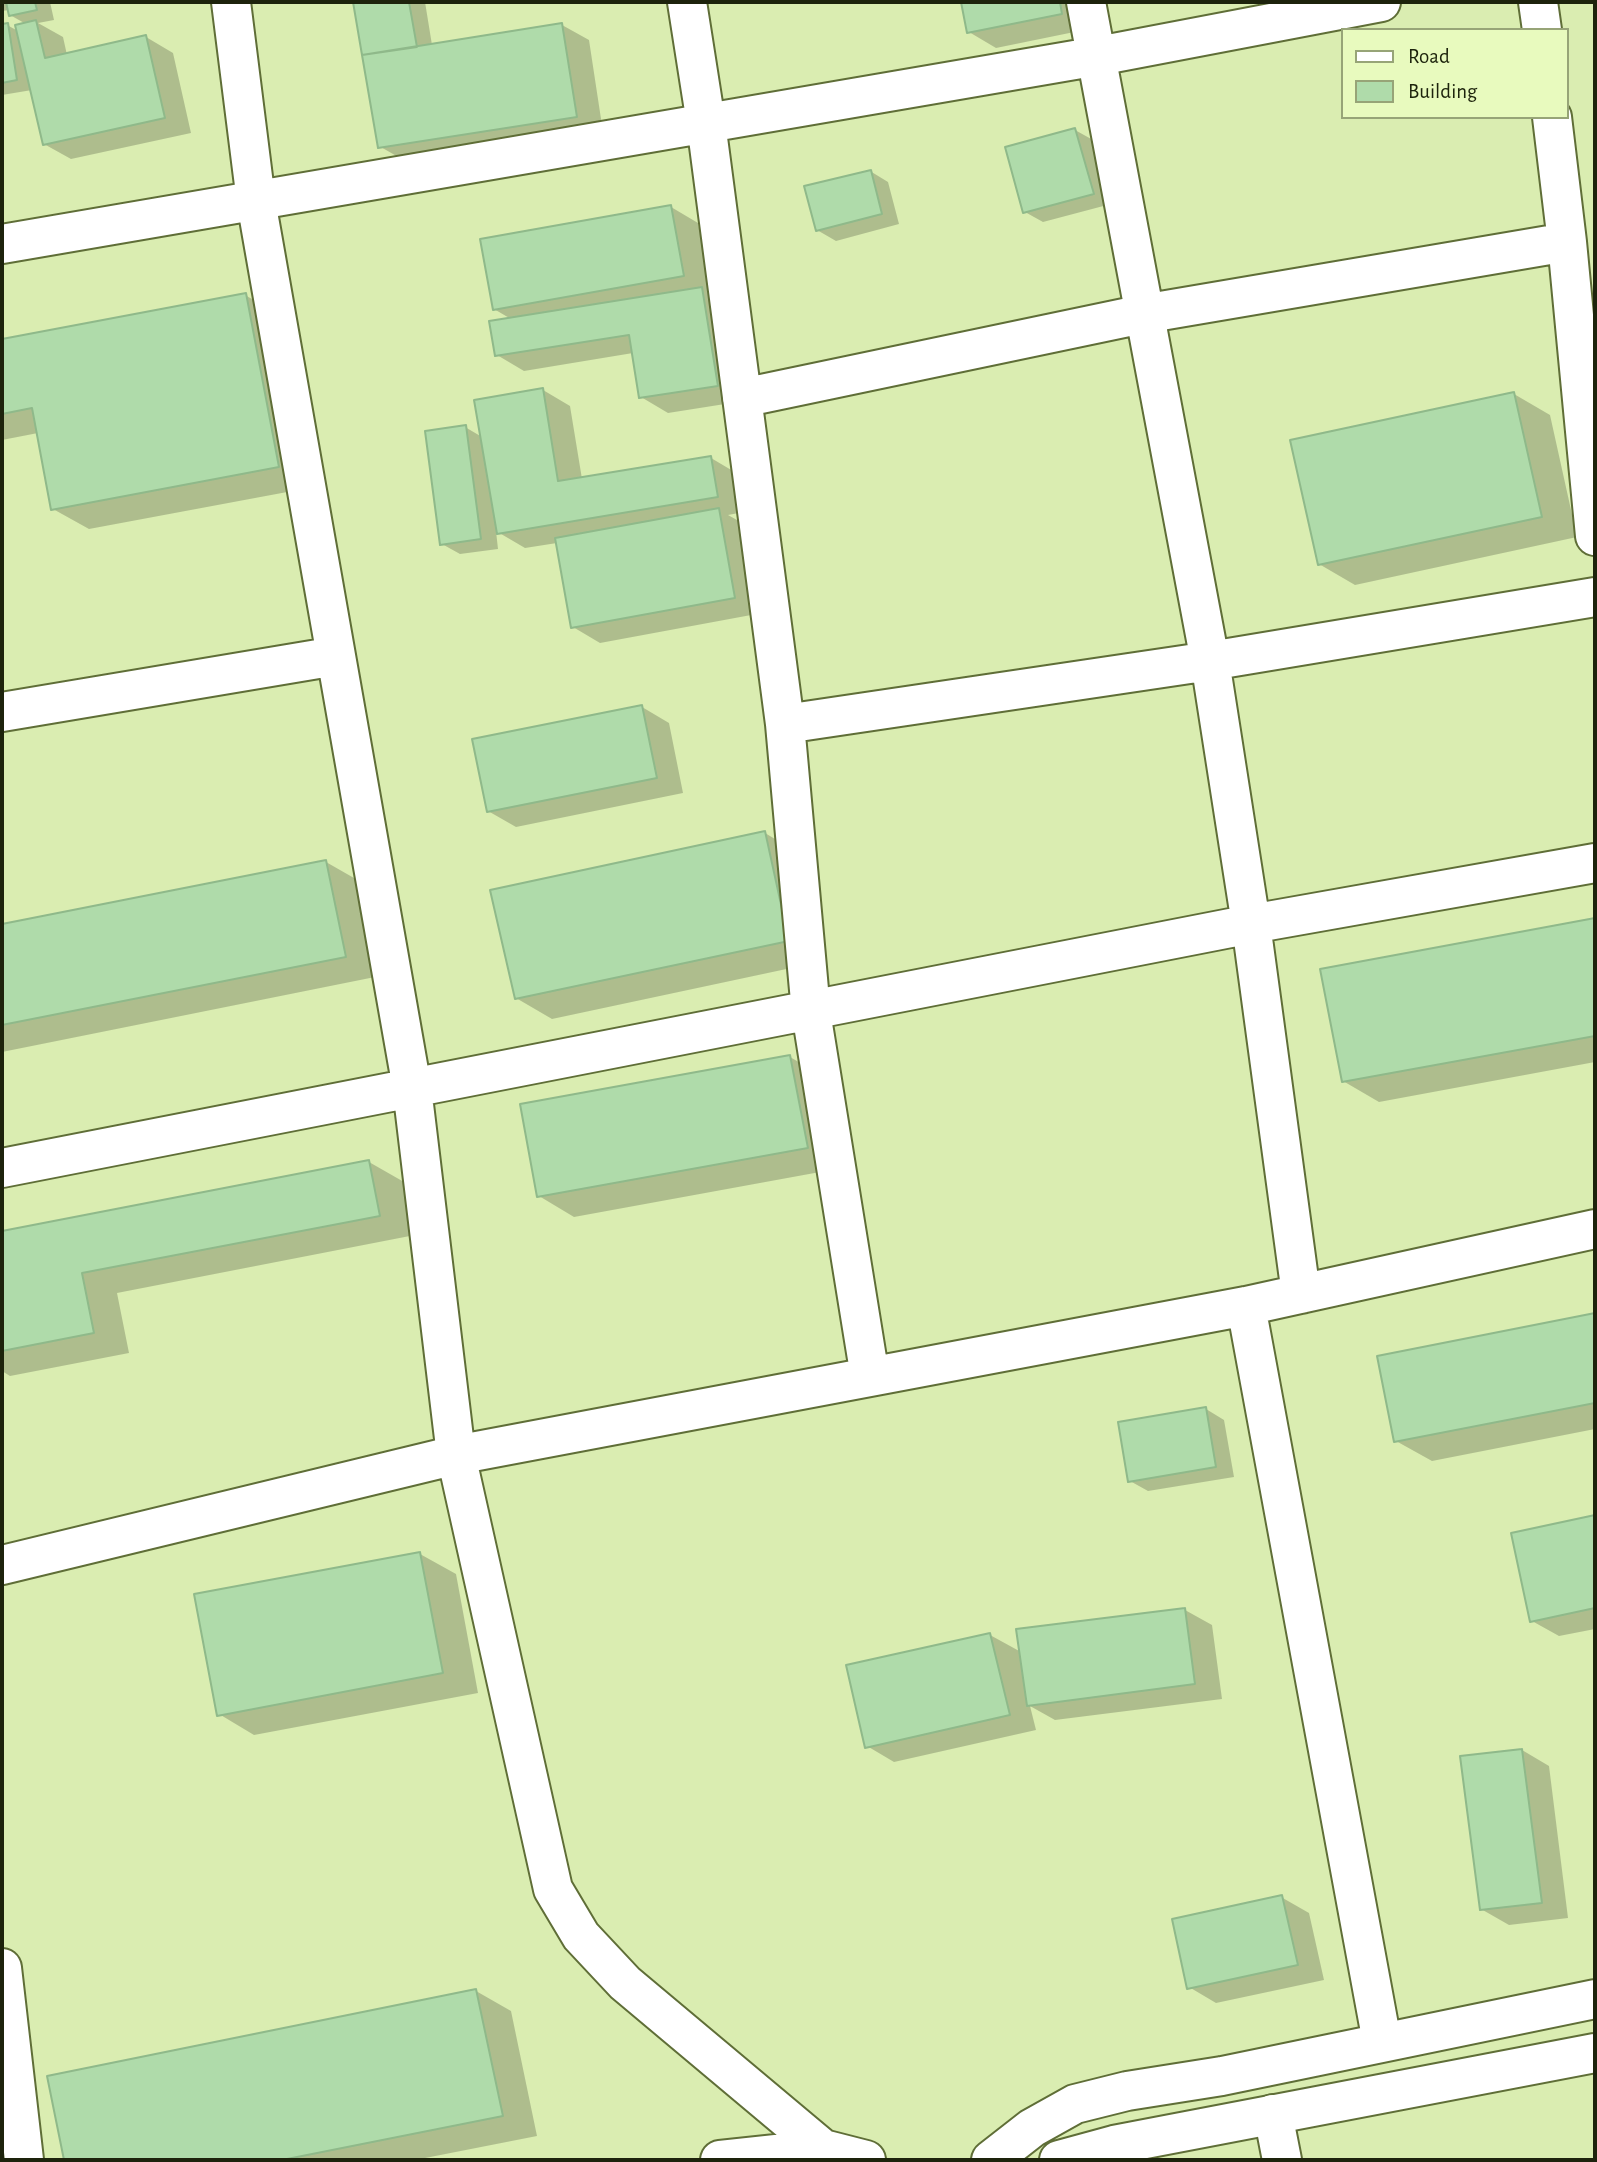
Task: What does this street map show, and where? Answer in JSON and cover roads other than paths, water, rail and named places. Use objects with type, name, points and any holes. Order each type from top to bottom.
[{"type":"street","points":[[231,2],[256,201],[412,1088],[456,1455],[553,1889],[581,1937],[625,1983],[823,2149]]},
{"type":"street","points":[[687,2],[706,123],[785,724],[811,1012],[870,1377]]},
{"type":"street","points":[[1086,2],[1210,661],[1251,924],[1301,1294]]},
{"type":"street","points":[[2,244],[1098,56],[1381,2]]},
{"type":"street","points":[[1538,2],[1542,28]]},
{"type":"street","points":[[1552,119],[1567,242],[1595,536]]},
{"type":"street","points":[[742,398],[1143,314],[1567,242]]},
{"type":"street","points":[[785,724],[1210,661],[1595,597]]},
{"type":"street","points":[[2,712],[336,656]]},
{"type":"street","points":[[2,1168],[1251,924],[1595,863]]},
{"type":"street","points":[[2,1565],[456,1455],[1246,1306],[1595,1229]]},
{"type":"street","points":[[1246,1306],[1382,2042]]},
{"type":"street","points":[[2,1968],[24,2160]]},
{"type":"street","points":[[991,2160],[1032,2128],[1075,2104],[1127,2091],[1222,2076],[1595,1999]]},
{"type":"street","points":[[1059,2160],[1114,2145],[1595,2053]]},
{"type":"street","points":[[1273,2114],[1282,2160]]},
{"type":"street","points":[[720,2160],[823,2149],[866,2160]]}]
